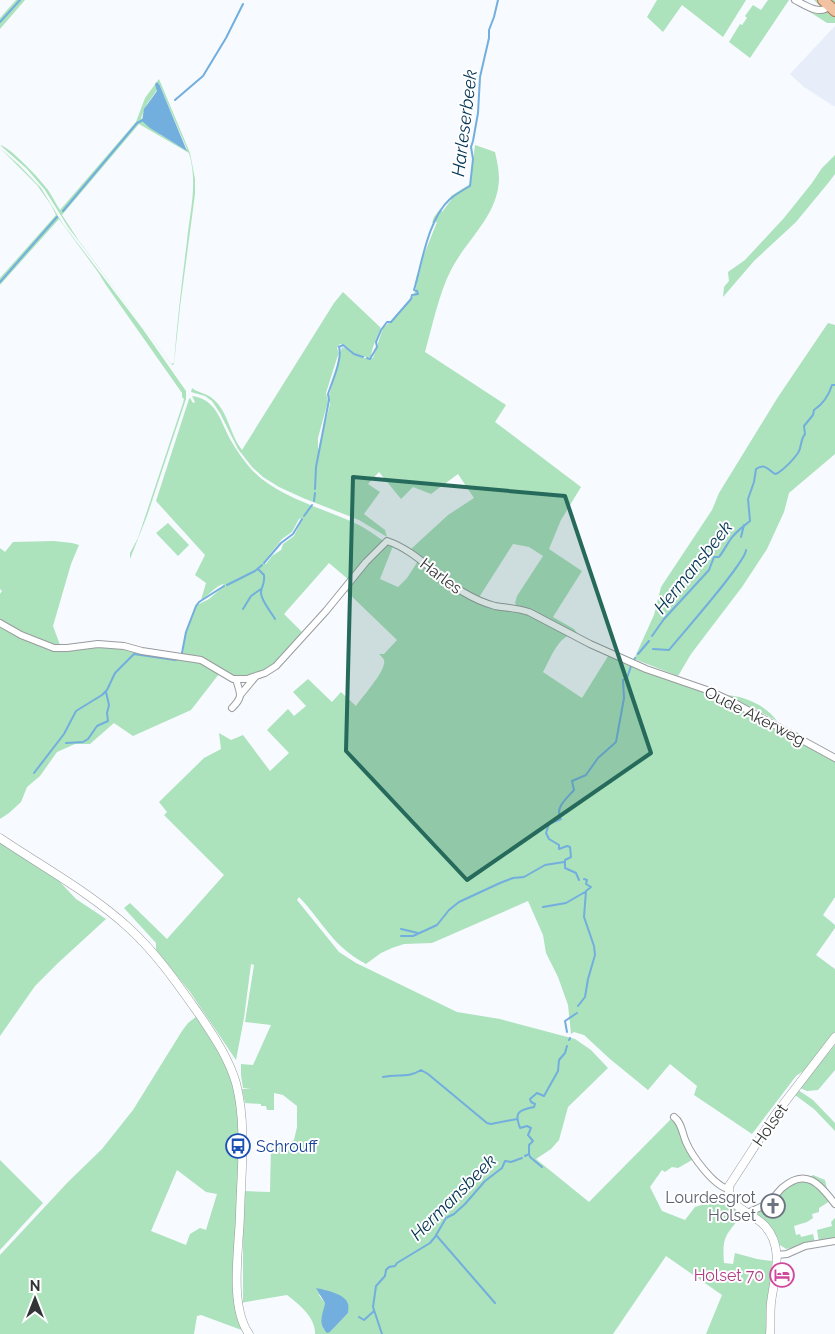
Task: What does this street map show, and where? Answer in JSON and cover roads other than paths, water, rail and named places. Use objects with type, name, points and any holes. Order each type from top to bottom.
[{"type":"street","points":[[795,0],[821,11],[829,6]]},
{"type":"street","name":"Harles","points":[[236,679],[256,676],[269,671],[279,662],[326,611],[366,562],[387,541],[402,547],[454,587],[474,598],[491,605],[519,608],[529,612],[590,644],[672,679]]},
{"type":"street","points":[[0,623],[21,635],[54,648],[98,644],[124,646],[142,651],[201,660],[230,678],[236,679],[241,694]]},
{"type":"street","name":"Harles","points":[[232,708],[256,676]]},
{"type":"street","name":"Oude Akerweg","points":[[672,679],[723,698],[835,758]]},
{"type":"street","points":[[0,838],[95,900],[131,929],[174,978],[225,1055],[236,1083],[241,1107],[241,1184],[237,1296],[240,1316],[249,1334]]},
{"type":"street","name":"Holset","points":[[728,1189],[762,1134],[835,1037]]},
{"type":"street","points":[[674,1117],[679,1121],[690,1150],[699,1163],[720,1185],[728,1189],[734,1203],[764,1225],[775,1244],[777,1255],[771,1303],[770,1334]]},
{"type":"street","points":[[748,1213],[768,1202],[791,1182],[800,1179],[809,1179],[816,1182],[835,1204]]},
{"type":"street","points":[[777,1255],[787,1254],[805,1246],[835,1241]]},
{"type":"water","points":[[157,82],[187,151],[142,121],[144,109],[157,91],[155,84]]},
{"type":"water","points":[[316,1288],[339,1295],[348,1305],[348,1313],[327,1333],[321,1322],[325,1303]]},
{"type":"waterway","points":[[0,22],[20,0]]},
{"type":"waterway","name":"Harleserbeek","points":[[367,358],[370,359],[377,347],[376,342],[387,322],[391,322],[411,299],[412,295],[418,294],[414,290],[427,242],[436,218],[450,199],[470,186],[473,159],[471,147],[478,113],[480,77],[489,38],[489,30],[498,0]]},
{"type":"waterway","points":[[175,100],[203,76],[226,38],[243,4]]},
{"type":"waterway","points":[[63,211],[137,123],[143,120]]},
{"type":"waterway","points":[[0,282],[57,217]]},
{"type":"waterway","name":"Harleserbeek","points":[[315,489],[316,467],[329,400],[328,394],[340,357],[339,347],[343,345],[354,354],[363,357]]},
{"type":"waterway","name":"Hermansbeek","points":[[652,636],[664,619],[709,570],[714,557],[719,557],[734,534],[750,521],[748,499],[756,469],[764,467],[775,474],[781,471],[796,456],[805,434],[804,426],[813,415],[814,410],[825,399],[832,385],[835,385]]},
{"type":"waterway","name":"Harleserbeek","points":[[314,501],[315,493]]},
{"type":"waterway","name":"Harleserbeek","points":[[304,516],[312,505]]},
{"type":"waterway","name":"Harleserbeek","points":[[264,563],[281,543],[293,534],[302,519]]},
{"type":"waterway","name":"Hermansbeek","points":[[741,537],[744,525]]},
{"type":"waterway","points":[[653,649],[669,650],[736,569],[746,550]]},
{"type":"waterway","name":"Harleserbeek","points":[[227,585],[255,571],[262,565]]},
{"type":"waterway","points":[[258,569],[264,575],[261,592],[262,598],[275,619]]},
{"type":"waterway","name":"Harleserbeek","points":[[182,653],[186,632],[196,606],[199,602],[224,586]]},
{"type":"waterway","points":[[243,609],[251,596],[261,589]]},
{"type":"waterway","name":"Hermansbeek","points":[[638,654],[649,641]]},
{"type":"waterway","name":"Harleserbeek","points":[[34,773],[64,734],[76,711],[102,695],[107,690],[115,673],[134,654],[179,659]]},
{"type":"waterway","name":"Hermansbeek","points":[[579,880],[576,873],[565,868],[565,860],[571,857],[570,847],[567,846],[559,849],[559,845],[549,839],[546,833],[549,824],[561,819],[559,815],[560,807],[574,790],[572,781],[586,775],[598,758],[616,742],[624,698],[623,680],[627,678],[631,666]]},
{"type":"waterway","points":[[66,743],[83,742],[88,739],[97,726],[108,721],[109,705],[106,692]]},
{"type":"waterway","points":[[401,936],[413,936],[437,925],[449,910],[459,902],[500,883],[513,878],[524,877],[545,865],[564,862]]},
{"type":"waterway","name":"Hermansbeek","points":[[578,1006],[585,997],[595,955],[594,946],[584,917],[586,891],[591,887],[586,884],[587,880],[584,879]]},
{"type":"waterway","points":[[543,907],[566,903],[585,892]]},
{"type":"waterway","points":[[401,929],[418,933]]},
{"type":"waterway","name":"Hermansbeek","points":[[567,1032],[565,1021],[577,1013]]},
{"type":"waterway","name":"Hermansbeek","points":[[525,1156],[529,1154],[529,1145],[533,1141],[528,1135],[531,1128],[527,1126],[520,1128],[517,1119],[519,1113],[524,1109],[534,1107],[535,1104],[530,1099],[537,1093],[544,1096],[558,1071],[559,1060],[565,1053],[567,1046]]},
{"type":"waterway","points":[[383,1077],[407,1075],[421,1070],[487,1123],[491,1124],[517,1119]]},
{"type":"waterway","points":[[529,1154],[542,1167]]},
{"type":"waterway","name":"Hermansbeek","points":[[382,1334],[373,1307],[376,1286],[385,1276],[386,1270],[430,1243],[446,1218],[454,1214],[465,1204],[485,1181],[502,1168],[505,1161],[511,1162],[522,1158]]},
{"type":"waterway","points":[[436,1235],[495,1303]]},
{"type":"waterway","points":[[359,1317],[364,1320],[374,1311]]},
{"type":"place","name":"Schrouff","points":[[238,1146]]},
{"type":"place","name":"Lourdesgrot Holset","points":[[773,1206]]},
{"type":"place","name":"Holset 70","points":[[782,1275]]}]
